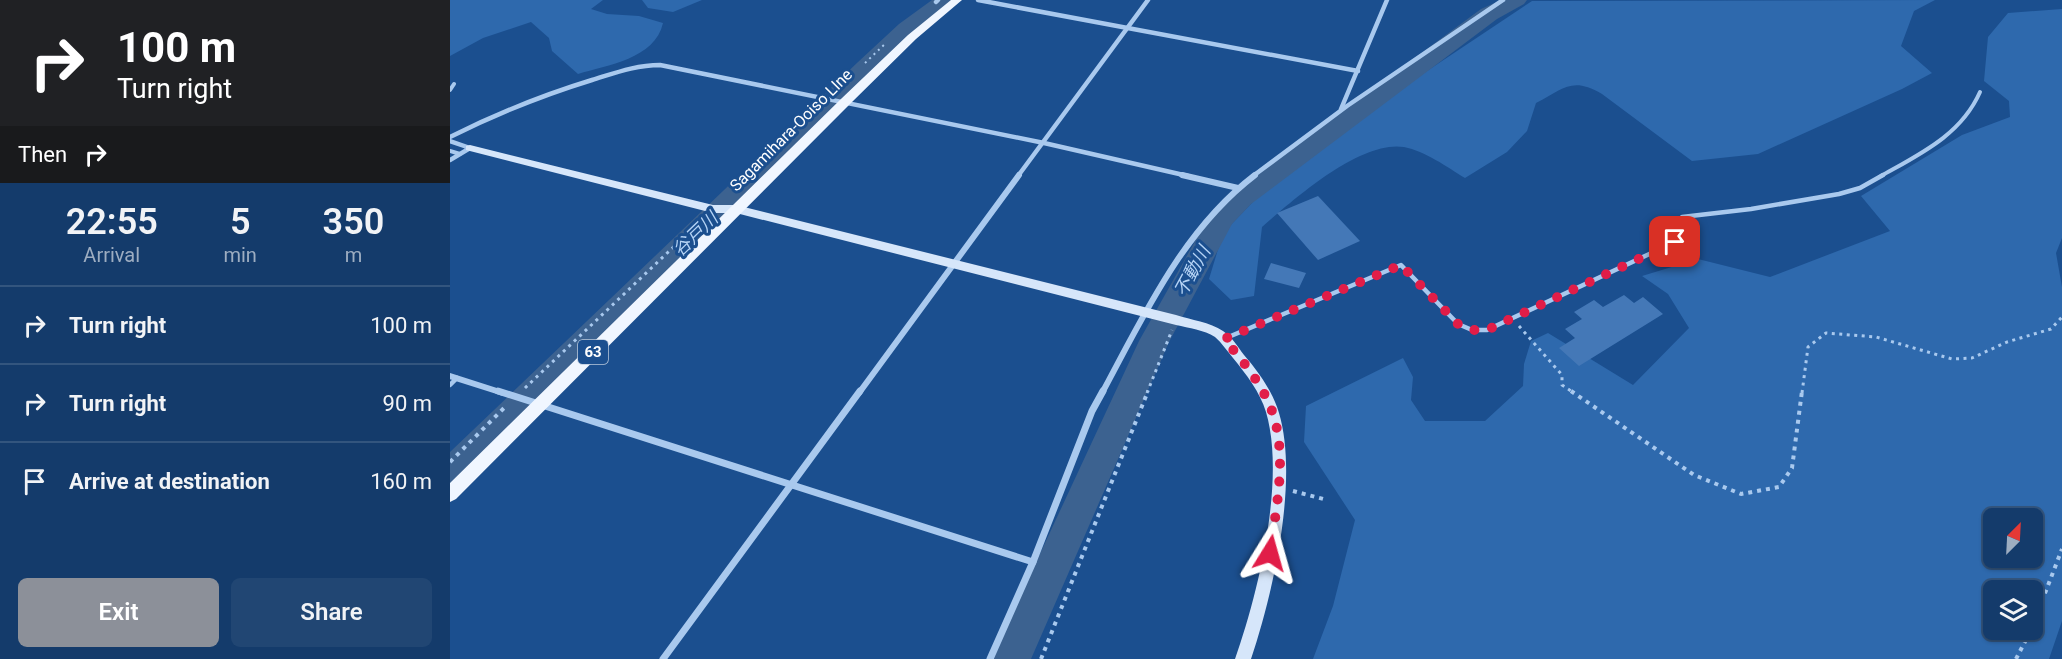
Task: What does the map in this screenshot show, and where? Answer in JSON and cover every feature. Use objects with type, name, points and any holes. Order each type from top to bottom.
[{"type":"main road","name":"Sagamihara-Ooiso LIne","points":[[450,494],[536,404],[843,100],[912,37],[957,0]]},
{"type":"street","points":[[978,0],[1358,70]]},
{"type":"street","points":[[663,659],[1148,0]]},
{"type":"street","points":[[1340,112],[1387,0]]},
{"type":"street","points":[[990,659],[1033,562],[1092,411],[1165,277],[1187,245],[1238,188],[1340,112],[1503,0]]},
{"type":"street","points":[[450,139],[527,102],[646,64],[843,100],[1238,188]]},
{"type":"street","points":[[450,139],[470,148],[713,209],[732,209],[955,264],[1146,312],[1219,334],[1248,366],[1272,412],[1278,444],[1279,487],[1270,553],[1251,638],[1243,659]]},
{"type":"street","points":[[450,160],[470,148]]},
{"type":"street","points":[[453,377],[1033,562]]},
{"type":"lane","points":[[450,90],[454,84]]},
{"type":"lane","points":[[1224,339],[1401,265],[1458,324],[1472,330],[1487,330],[1675,242],[1682,218],[1751,209],[1839,194],[1860,188],[1938,144],[1972,110],[1980,92]]},
{"type":"lane","points":[[450,151],[460,154]]},
{"type":"lane","points":[[450,385],[453,377]]},
{"type":"path","points":[[450,462],[713,209]]},
{"type":"path","points":[[1512,318],[1562,375],[1562,385],[1694,475],[1741,494],[1779,487],[1792,468],[1808,347],[1826,333],[1876,337],[1952,359],[1972,358],[2007,342],[2051,329],[2062,316]]},
{"type":"path","points":[[1041,659],[1176,320]]},
{"type":"path","points":[[1279,487],[1327,500]]},
{"type":"path","points":[[2043,596],[2056,559],[2062,549]]},
{"type":"path","points":[[2016,659],[2026,640]]},
{"type":"shaded area","points":[[450,0],[603,0],[591,9],[607,14],[639,16],[663,23],[658,35],[640,53],[628,59],[578,74],[552,51],[549,38],[531,22],[483,38],[450,56]]},
{"type":"shaded area","points":[[642,0],[702,0],[673,12],[648,8]]},
{"type":"shaded area","points":[[1935,0],[1914,11],[1901,46],[1932,73],[1902,89],[1758,154],[1692,161],[1602,94],[1583,86],[1568,86],[1536,103],[1527,131],[1507,152],[1465,178],[1428,156],[1404,147],[1387,147],[1348,162],[1309,188],[1262,227],[1254,296],[1231,300],[1209,279],[1223,233],[1269,185],[1391,95],[1532,1]]},
{"type":"shaded area","points":[[2062,9],[2062,238],[2056,253],[2062,287],[2062,621],[2049,659],[1313,659],[1333,606],[1355,520],[1304,442],[1306,406],[1403,358],[1413,377],[1411,400],[1425,421],[1485,421],[1523,386],[1524,364],[1531,341],[1548,333],[1633,385],[1689,328],[1668,294],[1642,276],[1698,259],[1770,277],[1890,231],[1861,196],[1962,135],[2010,117],[2009,101],[1984,81],[1988,37],[2008,13]]},
{"type":"building","points":[[1318,196],[1360,241],[1318,260],[1277,213]]},
{"type":"building","points":[[1271,263],[1306,273],[1299,288],[1264,279]]},
{"type":"building","points":[[1624,295],[1634,303],[1643,297],[1663,314],[1579,366],[1559,348],[1575,338],[1565,329],[1582,319],[1574,312],[1594,300],[1603,307]]},
{"type":"waterway","name":"谷戸川","points":[[450,474],[866,67],[907,29],[945,0]]},
{"type":"waterway","name":"不動川","points":[[1011,659],[1154,341],[1222,218],[1242,198],[1489,14],[1517,0]]},
{"type":"route","points":[[1270,553],[1279,487],[1278,444],[1272,412],[1248,366],[1224,339],[1401,265],[1458,324],[1472,330],[1487,330],[1675,242]]}]
